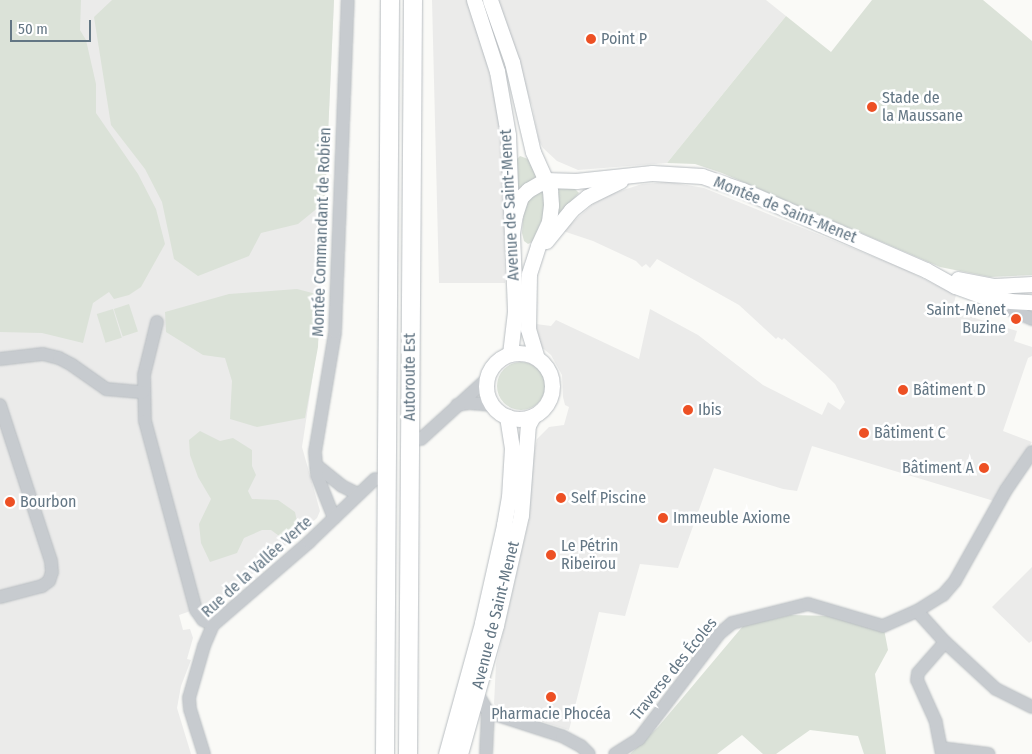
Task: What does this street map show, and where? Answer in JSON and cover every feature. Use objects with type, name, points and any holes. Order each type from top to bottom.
[{"type":"highway","name":"Autoroute Est","points":[[385,754],[390,0]]},
{"type":"highway","name":"Autoroute Est","points":[[408,754],[413,0]]},
{"type":"main road","name":"Avenue de Saint-Menet","points":[[474,0],[497,70],[508,135],[515,312],[510,354]]},
{"type":"main road","name":"Avenue de Saint-Menet","points":[[490,0],[512,62],[533,152],[550,190],[549,222],[529,274],[528,329],[536,356]]},
{"type":"main road","name":"Montée de Saint-Menet","points":[[533,152],[546,167],[557,174],[576,181]]},
{"type":"main road","name":"Montée de Saint-Menet","points":[[545,180],[576,181],[674,173],[702,176],[930,272],[955,286],[983,296],[1010,301],[1032,302]]},
{"type":"main road","name":"Montée de Saint-Menet","points":[[532,263],[571,210],[602,188],[635,175]]},
{"type":"main road","points":[[512,233],[514,215],[521,197],[528,190],[545,180]]},
{"type":"main road","name":"Montée de Saint-Menet","points":[[930,272],[994,286],[1032,284]]},
{"type":"main road","points":[[522,353],[536,356],[545,364],[551,376],[552,390],[544,407],[533,416],[520,419],[507,416],[493,405],[486,389],[491,368],[500,359],[510,354],[522,353]]},
{"type":"main road","name":"Avenue de Saint-Menet","points":[[447,754],[482,623],[504,525],[510,482],[512,448],[507,416]]},
{"type":"main road","name":"Avenue de Saint-Menet","points":[[460,754],[496,625],[521,515],[528,425],[533,416]]},
{"type":"street","name":"Montée Commandant de Robien","points":[[334,518],[317,475],[315,452],[335,332],[348,0]]},
{"type":"street","name":"Montée de Saint-Menet","points":[[983,296],[1032,319]]},
{"type":"street","points":[[157,322],[144,375],[145,421],[196,610],[203,620],[214,625]]},
{"type":"street","points":[[0,359],[43,354],[59,358],[72,365],[106,390],[143,392]]},
{"type":"street","points":[[421,439],[487,379]]},
{"type":"street","points":[[457,406],[469,403],[493,405]]},
{"type":"street","points":[[0,405],[51,561],[52,572],[49,581],[42,586],[0,597]]},
{"type":"street","name":"Traverse des Écoles","points":[[615,754],[639,739],[719,634],[732,623],[808,604],[883,626],[917,611],[943,594],[955,581],[1001,498],[1032,452]]},
{"type":"street","points":[[316,465],[342,486],[358,494]]},
{"type":"street","name":"Rue de la Vallée Verte","points":[[204,754],[190,709],[189,698],[204,646],[214,625],[375,479]]},
{"type":"street","points":[[917,611],[945,642],[996,689],[1032,707]]},
{"type":"street","points":[[945,642],[918,673],[917,680],[936,722],[942,751],[989,754]]},
{"type":"street","points":[[477,693],[488,712],[486,754]]},
{"type":"street","points":[[488,712],[562,736],[580,746],[589,754]]},
{"type":"shaded area","points":[[0,0],[334,0],[319,335],[302,447],[320,511],[317,518],[223,600],[179,615],[183,630],[190,629],[193,638],[187,659],[191,660],[181,686],[177,708],[191,754],[0,754]]},
{"type":"shaded area","points":[[0,0],[81,0],[80,30],[86,40],[96,84],[96,113],[138,174],[156,209],[165,244],[141,287],[129,295],[114,299],[109,292],[93,303],[83,343],[42,333],[0,332]]},
{"type":"shaded area","points":[[112,0],[334,0],[325,202],[298,224],[261,233],[249,256],[198,276],[174,259],[162,202],[145,169],[111,125],[94,17]]},
{"type":"shaded area","points":[[432,0],[469,0],[489,71],[502,131],[505,283],[439,283]]},
{"type":"shaded area","points":[[495,0],[766,0],[786,16],[667,163],[578,170],[557,161],[543,148],[539,141],[532,106]]},
{"type":"shaded area","name":"Stade de la Maussane","points":[[872,0],[983,0],[1032,41],[1032,275],[990,277],[940,267],[722,173],[695,164],[667,163],[786,16],[831,52]]},
{"type":"shaded area","points":[[520,156],[528,159],[537,177],[517,190],[516,160]]},
{"type":"shaded area","points":[[669,182],[704,188],[904,269],[956,295],[952,311],[1017,331],[1014,341],[1032,347],[1032,356],[1028,358],[1003,431],[1032,442],[994,501],[812,446],[797,491],[783,489],[714,468],[678,568],[640,564],[625,616],[599,612],[569,730],[498,708],[494,704],[496,664],[529,519],[533,458],[537,439],[549,427],[564,425],[569,407],[565,405],[563,397],[562,375],[551,355],[540,346],[536,324],[551,326],[556,320],[639,359],[650,309],[698,335],[763,385],[822,415],[828,402],[840,410],[845,402],[835,384],[826,375],[784,338],[782,340],[778,337],[776,339],[739,305],[657,259],[650,268],[646,264],[642,267],[636,261],[593,241],[563,231],[593,204],[611,194],[642,184]]},
{"type":"shaded area","points":[[556,187],[574,188],[579,193],[559,214],[557,212]]},
{"type":"shaded area","points":[[543,188],[545,213],[532,242],[528,244],[524,241],[522,233],[524,206],[527,200]]},
{"type":"shaded area","points":[[297,289],[320,295],[318,347],[305,418],[257,427],[230,419],[232,381],[225,358],[203,355],[166,332],[165,312],[229,294]]},
{"type":"shaded area","points":[[129,304],[138,332],[123,337],[114,309]]},
{"type":"shaded area","points":[[113,309],[122,338],[106,343],[97,314]]},
{"type":"shaded area","points":[[516,362],[526,362],[535,366],[541,372],[544,377],[544,395],[535,406],[526,410],[516,410],[507,406],[501,400],[497,391],[497,381],[501,372],[507,366]]},
{"type":"shaded area","points":[[200,431],[220,441],[233,438],[252,450],[252,466],[256,475],[248,491],[252,499],[278,500],[295,512],[299,531],[286,541],[271,530],[262,530],[244,538],[237,553],[210,562],[201,543],[199,524],[211,499],[198,477],[190,455],[189,440]]},
{"type":"shaded area","points":[[1032,567],[1032,641],[1029,643],[992,607]]},
{"type":"shaded area","points":[[790,615],[833,616],[884,629],[888,650],[875,674],[886,754],[864,754],[858,736],[810,730],[776,754],[763,754],[742,735],[717,754],[630,754],[658,727],[743,626]]},
{"type":"place","name":"Point P","points":[[591,39]]},
{"type":"place","name":"Stade de la Maussane","points":[[872,107]]},
{"type":"place","name":"Saint-Menet Buzine","points":[[1016,319]]},
{"type":"place","name":"Bâtiment D","points":[[903,390]]},
{"type":"place","name":"Ibis","points":[[688,410]]},
{"type":"place","name":"Bâtiment C","points":[[864,433]]},
{"type":"place","name":"Bâtiment A","points":[[984,468]]},
{"type":"place","name":"Self Piscine","points":[[561,498]]},
{"type":"place","name":"Bourbon","points":[[10,502]]},
{"type":"place","name":"Immeuble Axiome","points":[[663,518]]},
{"type":"place","name":"Le Pétrin Ribeïrou","points":[[551,555]]},
{"type":"place","name":"Pharmacie Phocéa","points":[[551,697]]}]
